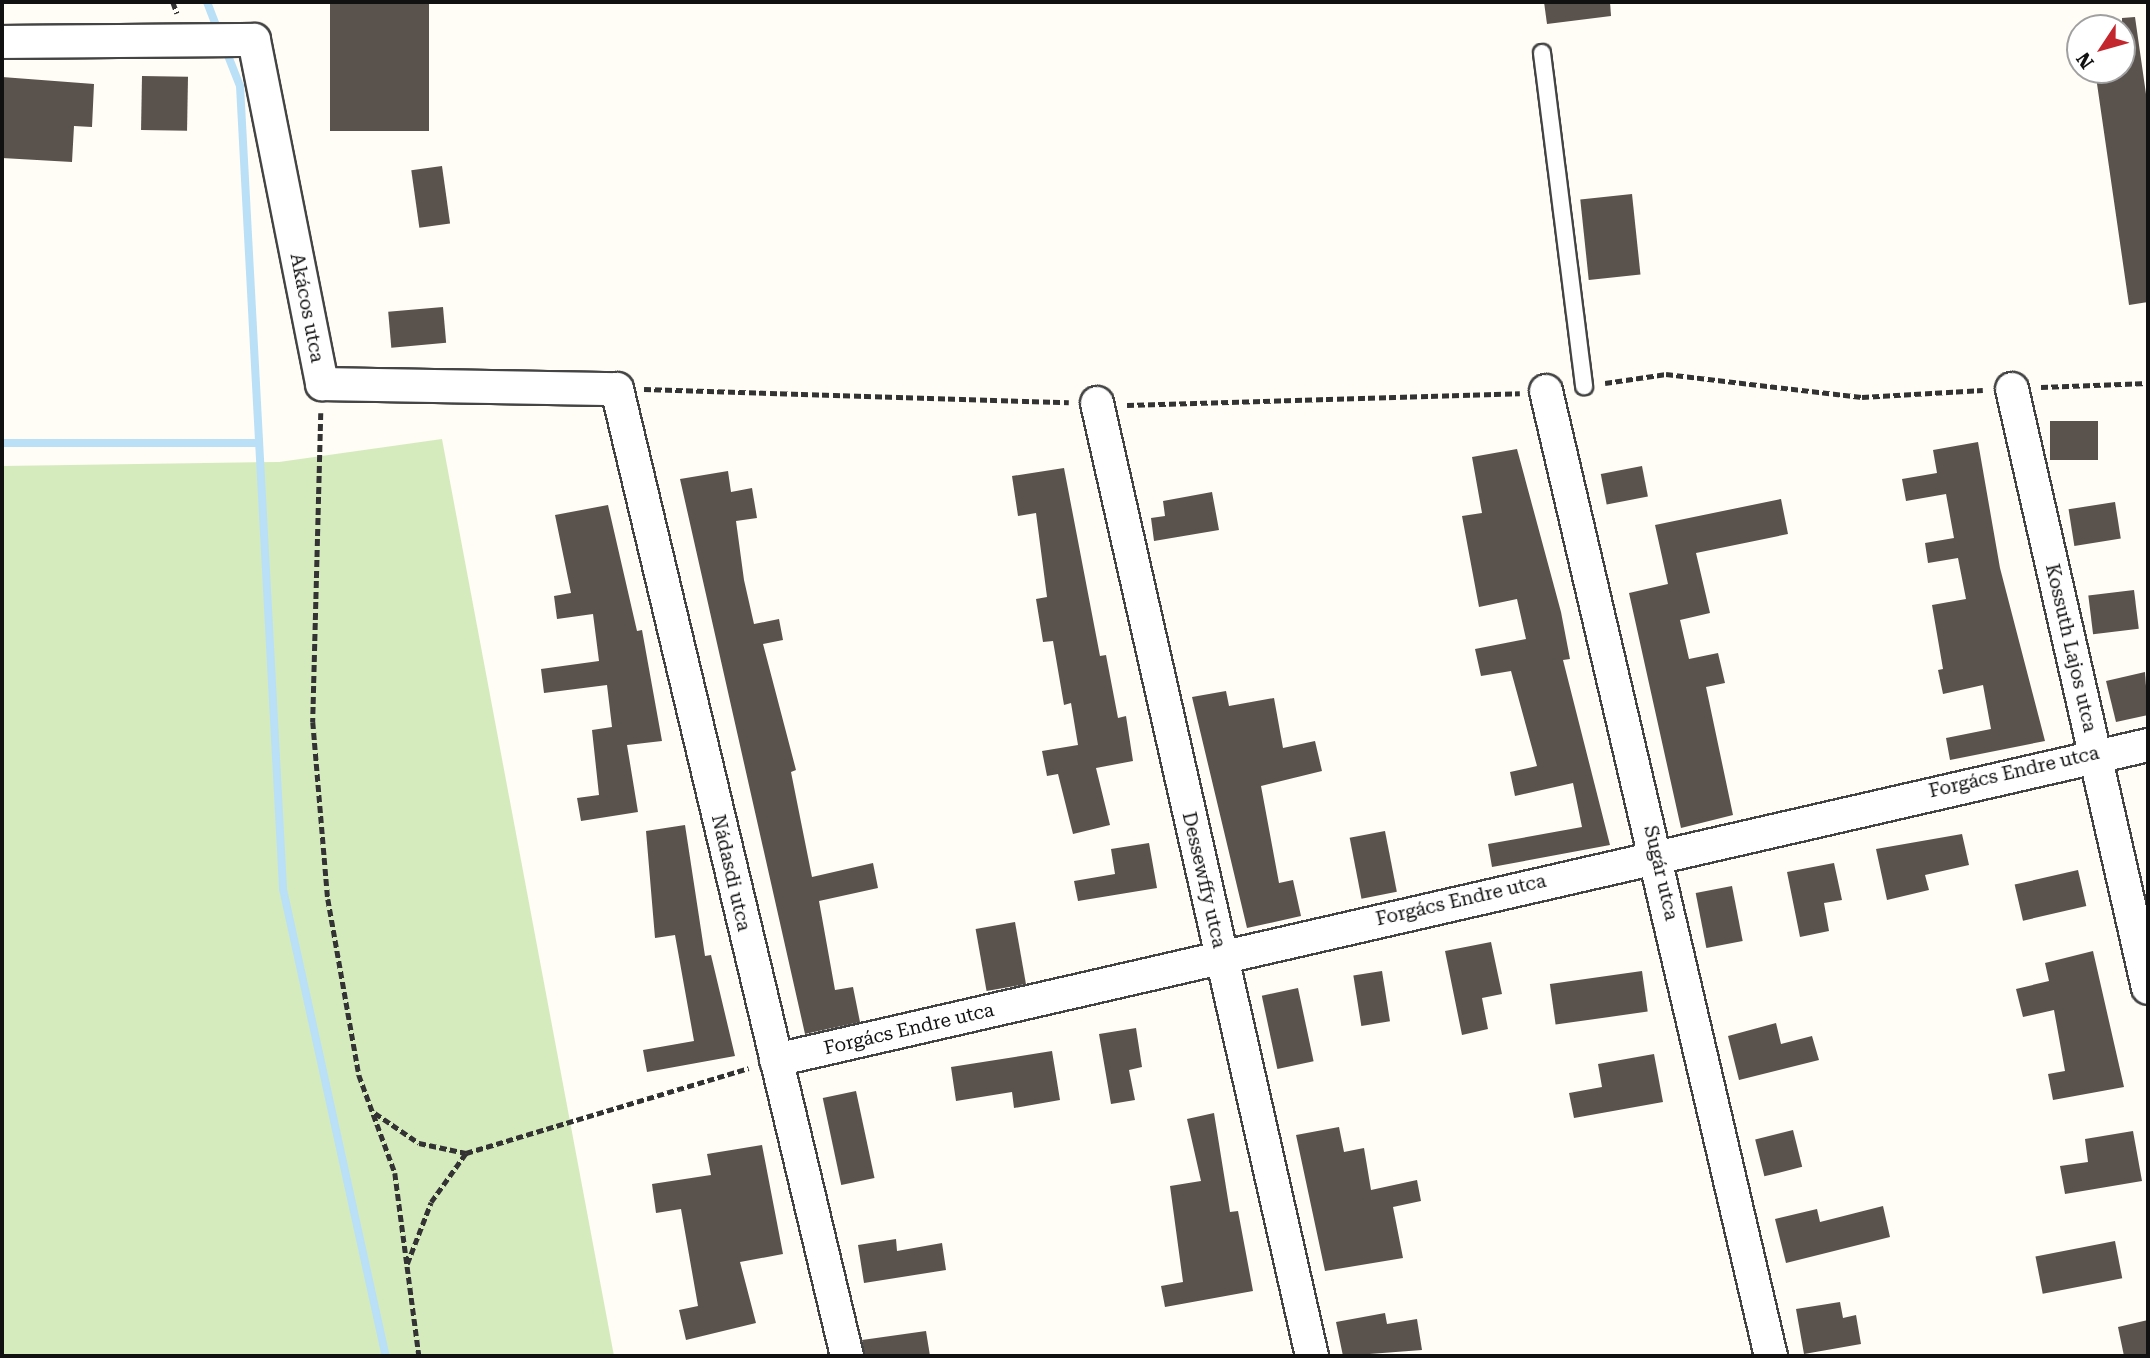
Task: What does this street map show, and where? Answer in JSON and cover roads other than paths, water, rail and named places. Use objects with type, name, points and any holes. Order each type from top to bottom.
[{"type":"street","name":"Akácos utca","points":[[2,42],[254,40],[322,384],[617,389]]},
{"type":"street","name":"Nádasdi utca","points":[[617,389],[847,1356]]},
{"type":"street","name":"Kossuth Lajos utca","points":[[2012,389],[2148,988]]},
{"type":"street","name":"Sugár utca","points":[[1546,391],[1657,855],[1771,1356]]},
{"type":"street","name":"Dessewffy utca","points":[[1097,403],[1312,1356]]},
{"type":"street","name":"Forgács Endre utca","points":[[775,1060],[2095,753],[2148,745]]},
{"type":"lane","points":[[1542,53],[1584,386]]},
{"type":"waterway","points":[[207,2],[219,33]]},
{"type":"waterway","points":[[225,48],[240,86],[283,889],[386,1356]]},
{"type":"waterway","points":[[2,443],[258,443]]}]
